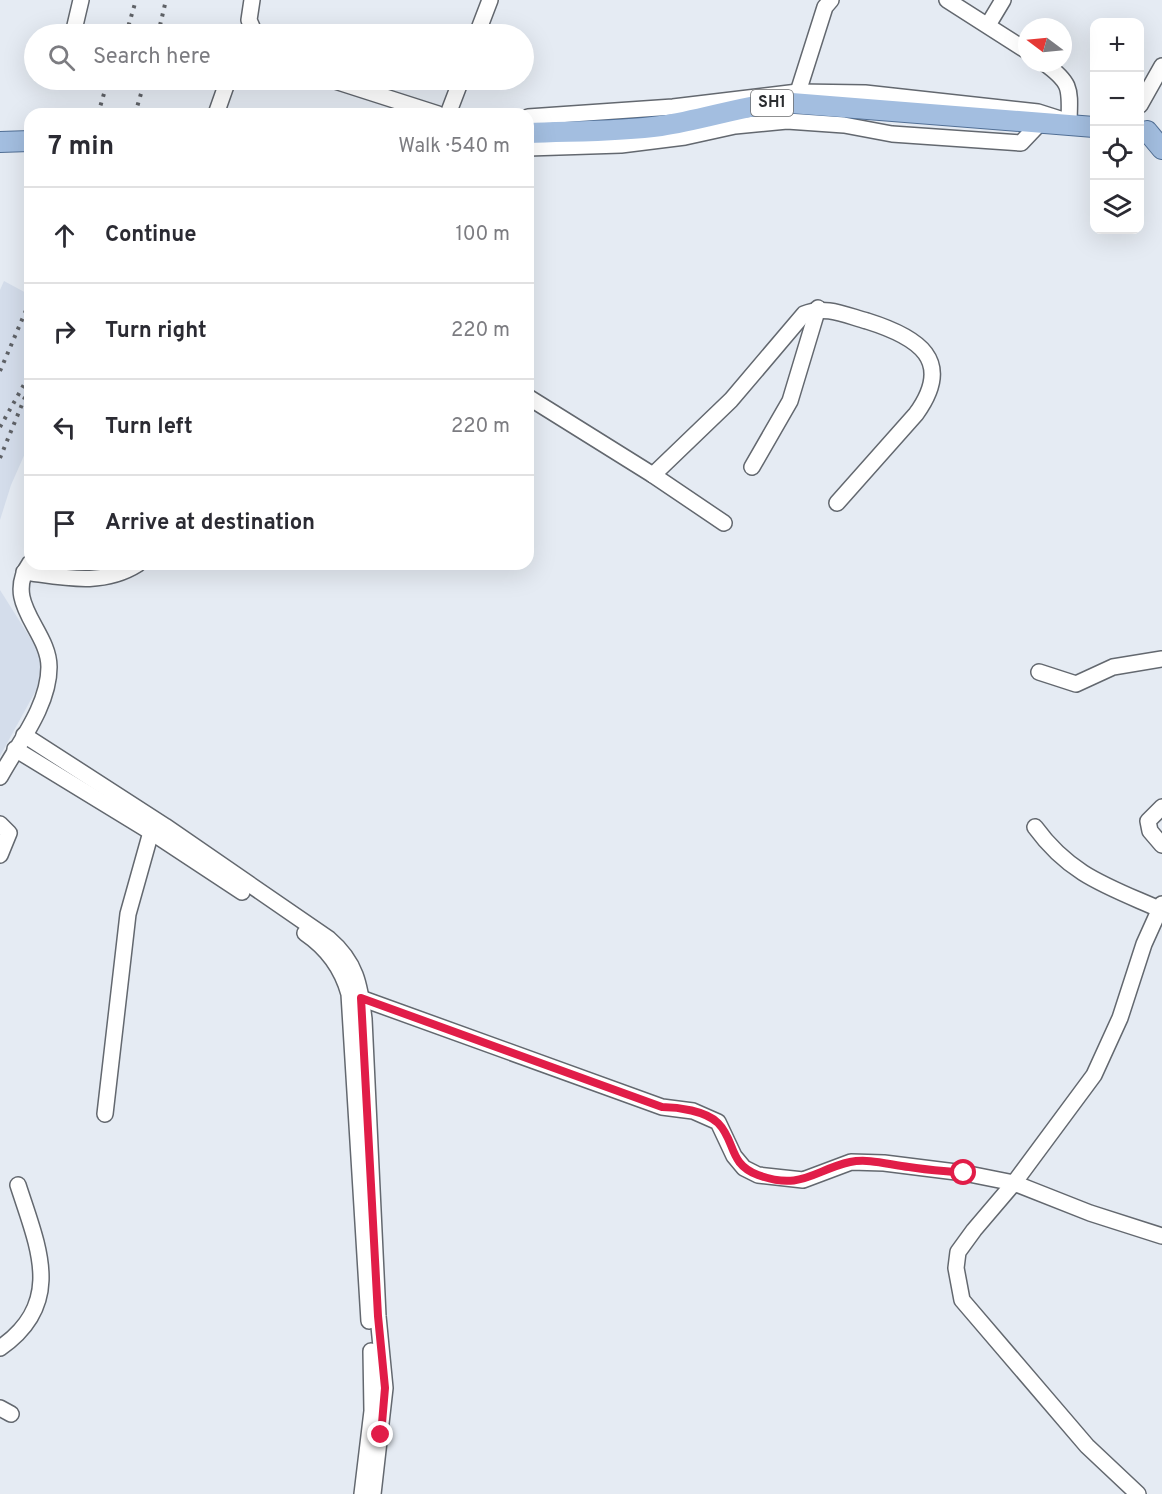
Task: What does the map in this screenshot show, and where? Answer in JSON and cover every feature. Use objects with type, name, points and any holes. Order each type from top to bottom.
[{"type":"main road","name":"SH1","points":[[534,133],[654,127],[742,106],[779,102],[1040,124],[1083,125]]},
{"type":"main road","points":[[1149,131],[1162,149]]},
{"type":"main road","points":[[0,142],[24,141]]},
{"type":"street","points":[[75,24],[81,0]]},
{"type":"street","points":[[251,24],[249,20],[252,0]]},
{"type":"street","points":[[481,24],[490,0]]},
{"type":"street","points":[[946,0],[1018,45]]},
{"type":"street","points":[[988,25],[1003,0]]},
{"type":"street","points":[[798,92],[827,2]]},
{"type":"street","points":[[1144,98],[1162,66]]},
{"type":"street","points":[[1054,72],[1067,83],[1083,125]]},
{"type":"street","points":[[218,108],[224,90]]},
{"type":"street","points":[[363,90],[419,108]]},
{"type":"street","points":[[450,108],[456,90]]},
{"type":"street","points":[[534,117],[673,107],[798,92],[876,94],[1038,112],[1083,125]]},
{"type":"street","points":[[534,148],[621,145],[685,137],[735,126],[787,121],[844,125],[892,134],[1022,143],[1040,124]]},
{"type":"street","points":[[752,466],[790,401],[818,308]]},
{"type":"street","points":[[653,475],[731,400],[804,314],[818,308],[892,329],[916,341],[930,359],[934,375],[927,399],[916,414],[837,503]]},
{"type":"street","points":[[534,402],[653,475],[724,523]]},
{"type":"street","points":[[0,777],[43,698],[49,664],[45,647],[28,618],[22,600],[27,570]]},
{"type":"street","points":[[40,570],[83,580],[103,579],[124,570]]},
{"type":"street","points":[[1039,672],[1076,684],[1113,667],[1162,659]]},
{"type":"street","points":[[24,735],[165,826],[329,939],[345,953],[356,976],[355,996],[373,1368],[372,1411],[362,1494]]},
{"type":"street","points":[[15,749],[151,832],[310,936],[344,973],[355,996],[385,1388],[373,1494]]},
{"type":"street","points":[[1162,807],[1148,821],[1150,831],[1162,845]]},
{"type":"street","points":[[0,824],[9,833],[0,855]]},
{"type":"street","points":[[1035,827],[1051,849],[1067,865],[1106,886],[1161,907],[1144,944],[1120,1018],[1095,1075],[1014,1183],[958,1252],[956,1268],[962,1300],[1087,1446],[1138,1494]]},
{"type":"street","points":[[105,1114],[128,914],[151,832]]},
{"type":"street","points":[[355,996],[662,1107],[693,1111],[712,1119],[722,1129],[734,1156],[744,1168],[758,1175],[803,1180],[850,1162],[884,1162],[1014,1183],[1090,1213],[1162,1236]]},
{"type":"street","points":[[0,1348],[27,1325],[42,1285],[42,1258],[18,1185]]},
{"type":"shaded area","points":[[4,281],[24,292],[24,456],[11,485],[0,520],[0,290]]},
{"type":"shaded area","points":[[0,590],[41,655],[40,683],[0,756]]},
{"type":"railway","points":[[129,24],[136,0]]},
{"type":"railway","points":[[160,24],[166,0]]},
{"type":"railway","points":[[100,108],[105,90]]},
{"type":"railway","points":[[137,108],[142,90]]},
{"type":"railway","points":[[0,371],[24,315]]},
{"type":"railway","points":[[0,427],[24,385]]},
{"type":"railway","points":[[0,458],[24,400]]},
{"type":"route","points":[[381,1435],[385,1388],[378,1316],[364,1019],[361,998],[662,1107],[693,1111],[712,1119],[718,1122],[727,1137],[734,1156],[744,1168],[758,1175],[775,1179],[803,1180],[850,1162],[884,1162],[910,1168],[964,1173]]}]
